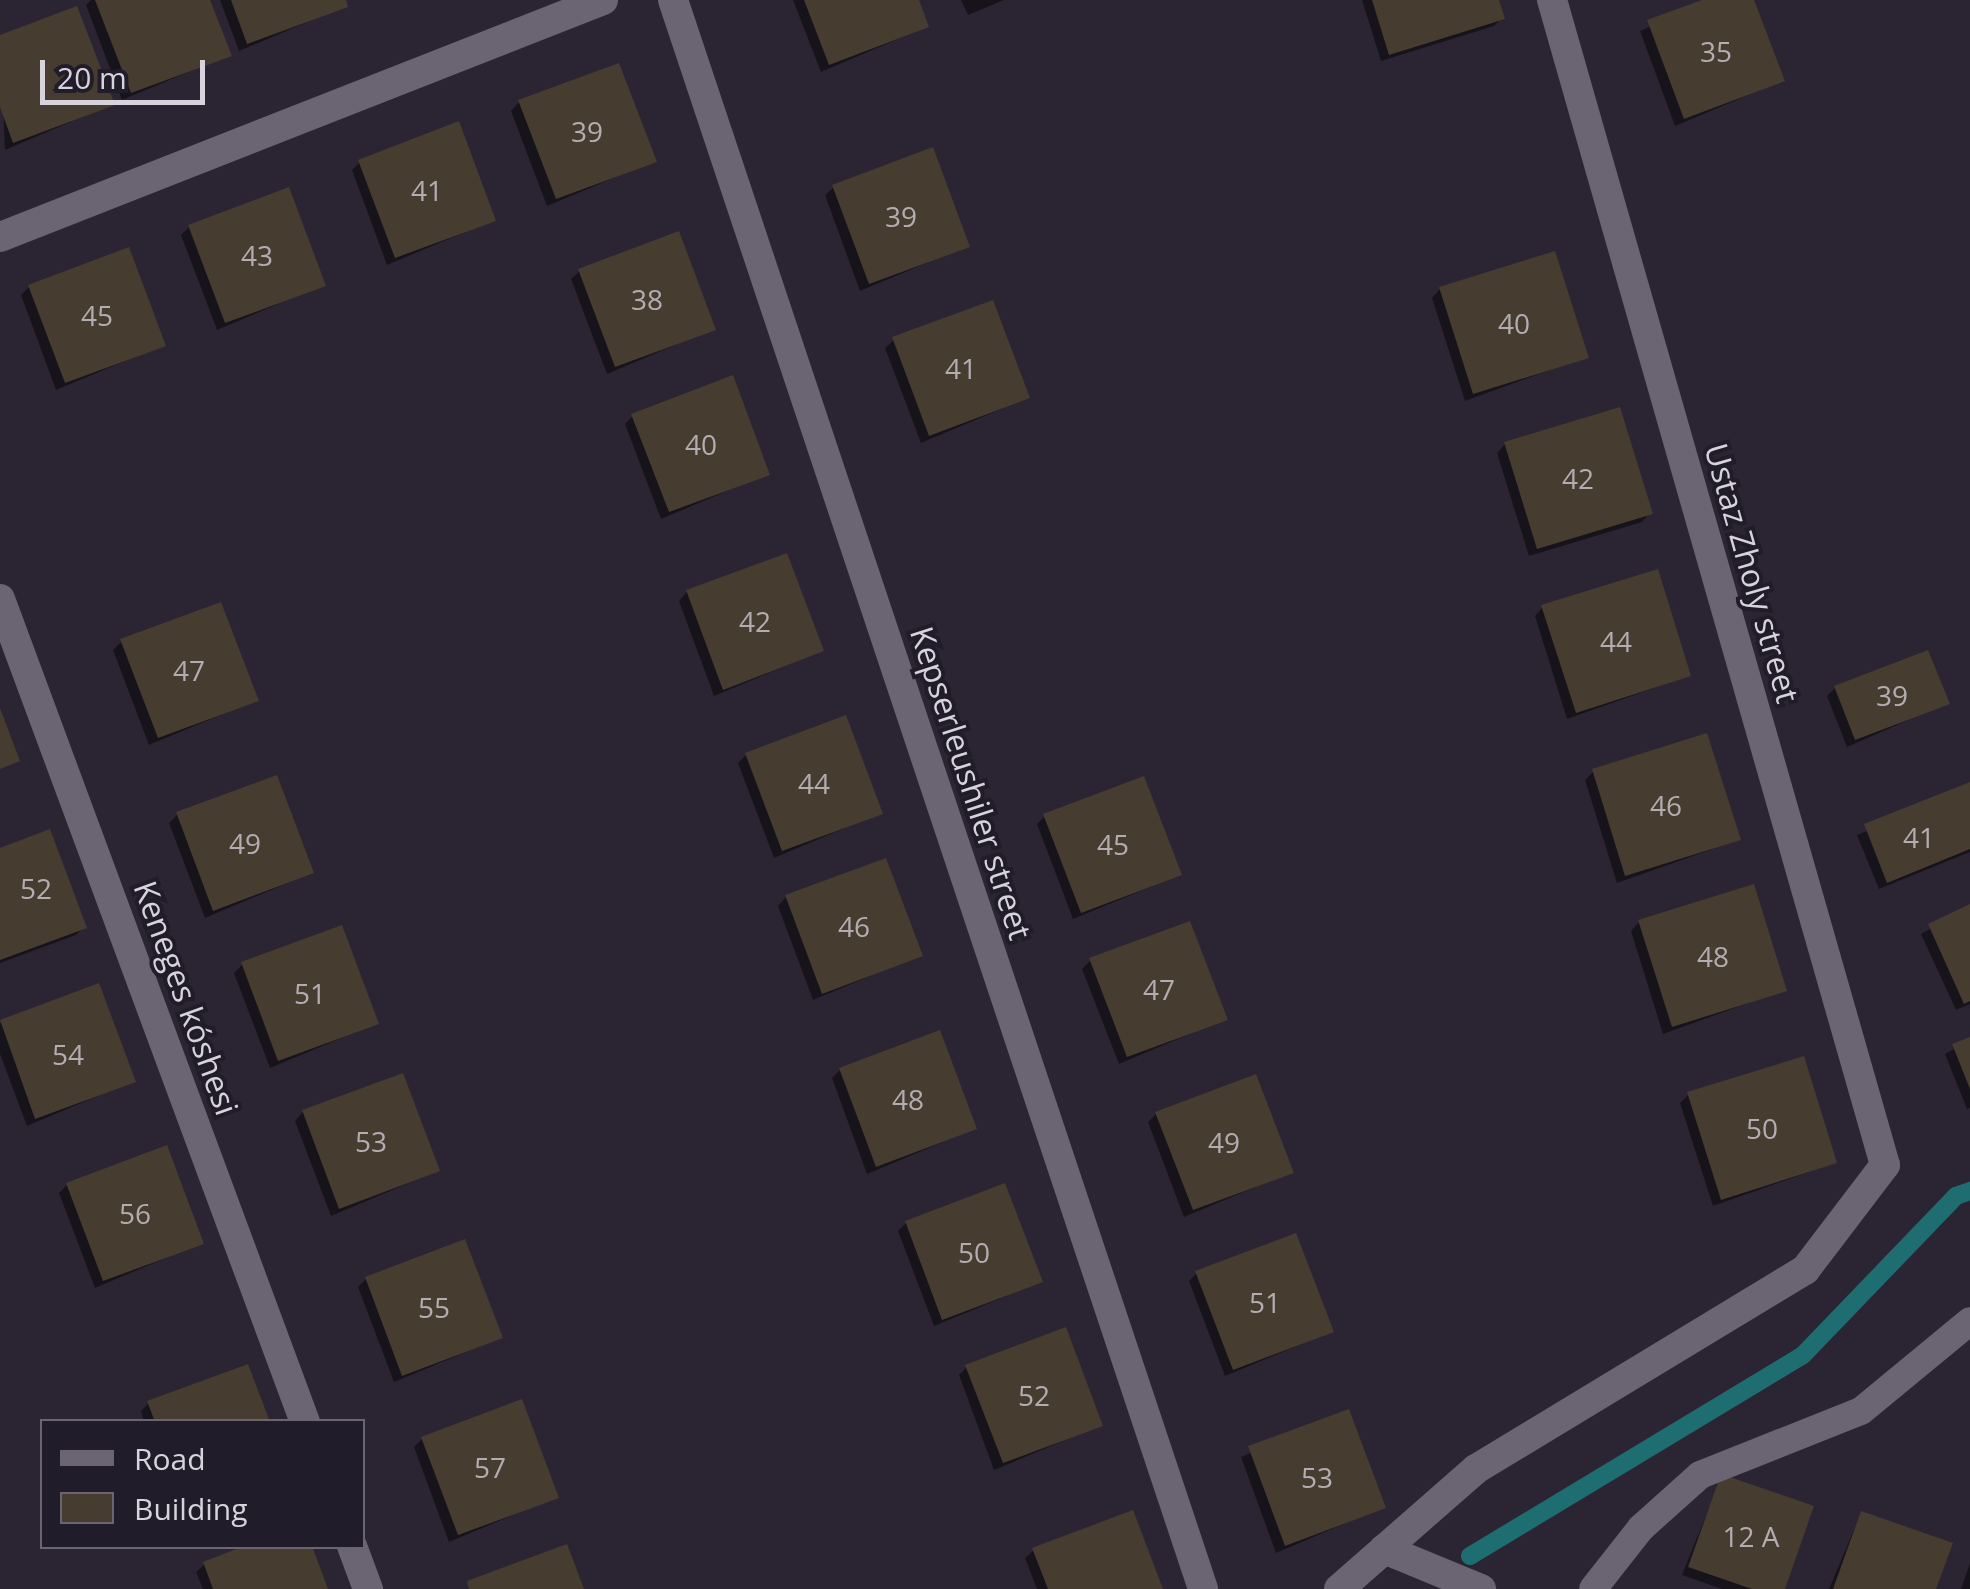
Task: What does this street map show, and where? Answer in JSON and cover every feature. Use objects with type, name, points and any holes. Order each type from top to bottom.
[{"type":"street","points":[[0,237],[602,0]]},
{"type":"street","name":"Kepserleushiler street","points":[[673,0],[1203,1589]]},
{"type":"street","name":"Ustaz Zholy street","points":[[1384,1549],[1476,1468],[1806,1270],[1884,1165],[1552,0]]},
{"type":"street","name":"Keneges kóshesi","points":[[0,599],[305,1419]]},
{"type":"street","points":[[353,1549],[368,1589]]},
{"type":"street","points":[[1339,1589],[1384,1549],[1481,1589]]},
{"type":"lane","points":[[1593,1589],[1641,1528],[1700,1475],[1861,1411],[1970,1321]]},
{"type":"building","points":[[95,0],[210,0],[232,56],[131,93]]},
{"type":"building","points":[[231,0],[346,0],[348,7],[247,44]]},
{"type":"building","points":[[804,0],[919,0],[929,27],[829,65]]},
{"type":"building","points":[[1372,0],[1499,0],[1505,19],[1389,55]]},
{"type":"building","points":[[1702,0],[1754,0],[1785,81],[1684,119],[1647,20]]},
{"type":"building","points":[[77,6],[115,105],[13,143],[0,107],[0,35]]},
{"type":"building","points":[[619,63],[657,162],[556,199],[518,100]]},
{"type":"building","points":[[459,121],[496,221],[395,258],[358,160]]},
{"type":"building","points":[[933,147],[970,247],[869,284],[832,185]]},
{"type":"building","points":[[289,187],[326,286],[225,323],[188,225]]},
{"type":"building","points":[[679,231],[716,330],[615,367],[578,269]]},
{"type":"building","points":[[129,247],[166,346],[65,383],[28,285]]},
{"type":"building","points":[[1555,251],[1589,358],[1473,394],[1439,287]]},
{"type":"building","points":[[993,300],[1030,398],[929,436],[892,337]]},
{"type":"building","points":[[733,375],[770,475],[669,512],[631,414]]},
{"type":"building","points":[[1620,407],[1653,514],[1537,549],[1504,442]]},
{"type":"building","points":[[787,553],[824,651],[723,690],[686,590]]},
{"type":"building","points":[[1658,569],[1691,676],[1576,713],[1541,605]]},
{"type":"building","points":[[221,602],[259,701],[158,738],[120,639]]},
{"type":"building","points":[[1928,650],[1950,704],[1855,740],[1834,686]]},
{"type":"building","points":[[0,708],[20,761],[0,769]]},
{"type":"building","points":[[846,715],[883,814],[782,851],[745,753]]},
{"type":"building","points":[[1707,733],[1741,840],[1625,876],[1592,769]]},
{"type":"building","points":[[277,775],[314,873],[213,911],[176,812]]},
{"type":"building","points":[[1144,776],[1182,875],[1081,913],[1043,814]]},
{"type":"building","points":[[1970,782],[1970,849],[1887,883],[1864,824]]},
{"type":"building","points":[[50,829],[87,928],[0,960],[0,848]]},
{"type":"building","points":[[886,858],[923,956],[822,994],[785,895]]},
{"type":"building","points":[[1754,884],[1787,991],[1672,1027],[1638,920]]},
{"type":"building","points":[[1970,904],[1970,1001],[1964,1004],[1928,924]]},
{"type":"building","points":[[1190,921],[1228,1020],[1127,1057],[1089,958]]},
{"type":"building","points":[[342,925],[379,1024],[278,1061],[241,962]]},
{"type":"building","points":[[99,983],[136,1082],[35,1119],[0,1020]]},
{"type":"building","points":[[940,1030],[977,1129],[876,1167],[839,1068]]},
{"type":"building","points":[[1970,1037],[1970,1089],[1952,1044]]},
{"type":"building","points":[[1804,1056],[1837,1163],[1721,1200],[1687,1092]]},
{"type":"building","points":[[403,1073],[440,1171],[339,1209],[302,1110]]},
{"type":"building","points":[[1256,1074],[1294,1173],[1193,1210],[1155,1112]]},
{"type":"building","points":[[167,1145],[204,1244],[103,1281],[66,1183]]},
{"type":"building","points":[[1005,1183],[1043,1282],[942,1320],[905,1221]]},
{"type":"building","points":[[1296,1233],[1334,1332],[1233,1370],[1195,1271]]},
{"type":"building","points":[[465,1239],[503,1338],[402,1376],[365,1277]]},
{"type":"building","points":[[1066,1327],[1103,1426],[1003,1463],[965,1365]]},
{"type":"building","points":[[248,1364],[269,1419],[154,1419],[147,1401]]},
{"type":"building","points":[[522,1399],[559,1498],[458,1535],[421,1437]]},
{"type":"building","points":[[1349,1409],[1386,1508],[1285,1546],[1248,1446]]},
{"type":"building","points":[[1721,1474],[1814,1506],[1785,1589],[1752,1589],[1688,1567]]},
{"type":"building","points":[[1133,1510],[1163,1589],[1048,1589],[1032,1548]]},
{"type":"building","points":[[1861,1511],[1953,1543],[1936,1589],[1833,1589]]},
{"type":"building","points":[[567,1544],[584,1589],[469,1589],[467,1581]]},
{"type":"building","points":[[236,1549],[313,1549],[328,1589],[213,1589],[203,1562]]},
{"type":"waterway","points":[[1470,1556],[1803,1355],[1956,1196],[1970,1191]]}]
